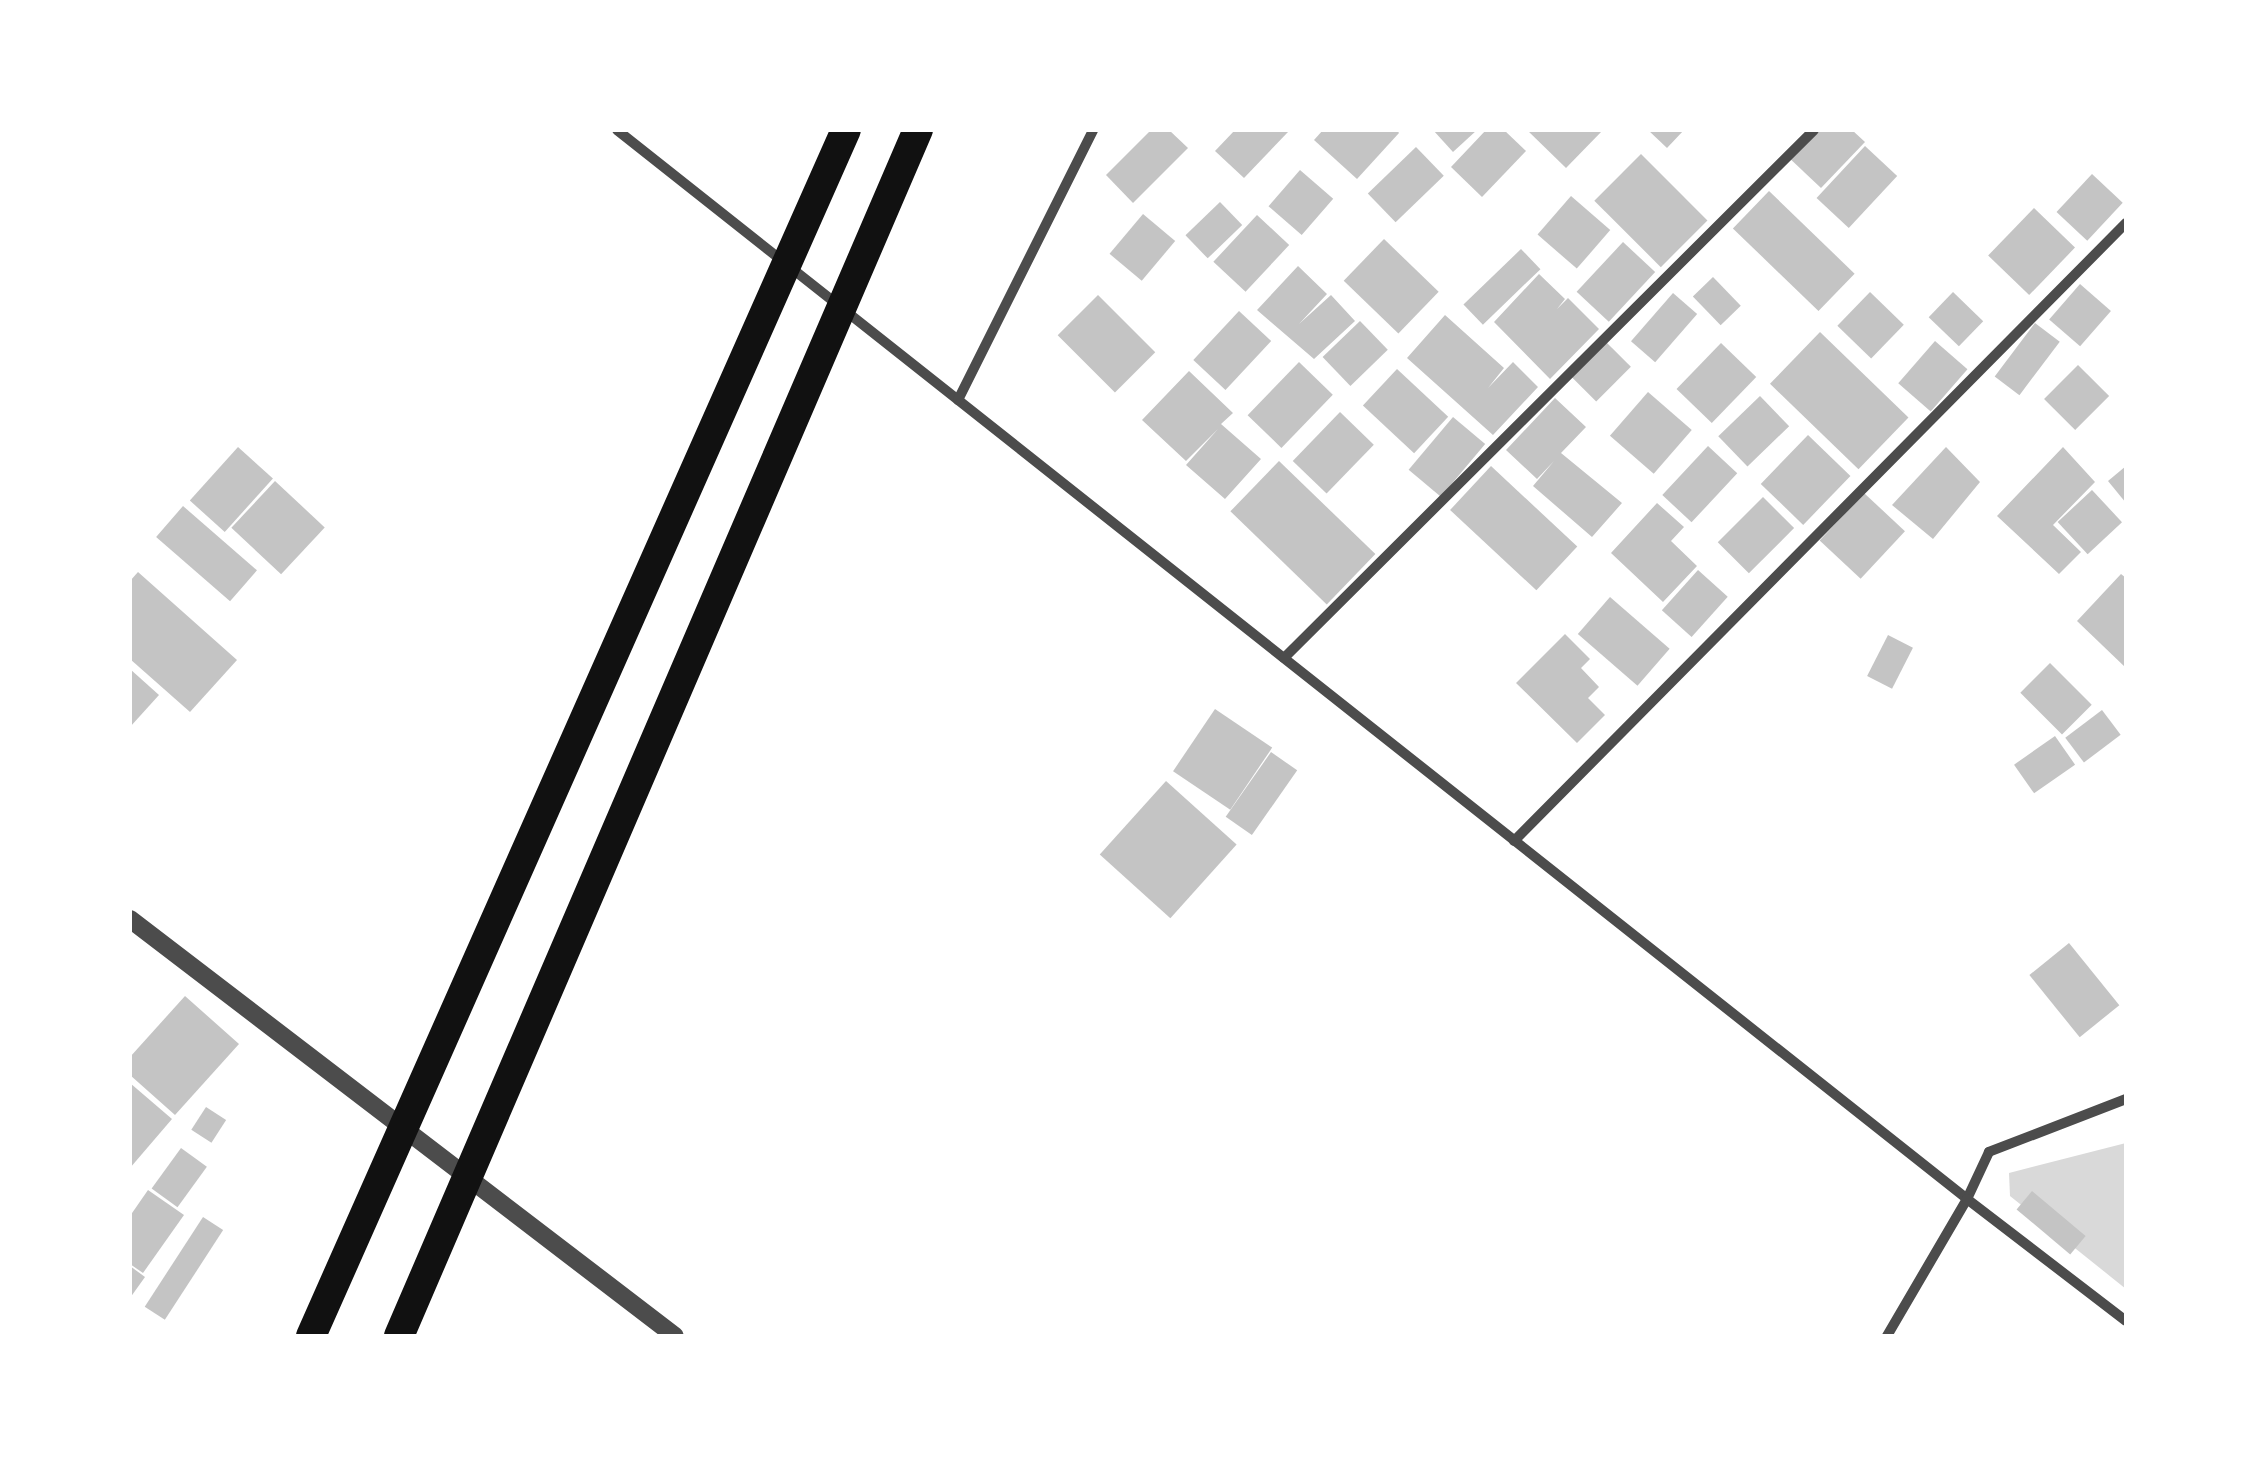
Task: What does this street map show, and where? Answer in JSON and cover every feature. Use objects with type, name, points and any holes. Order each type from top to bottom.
[{"type":"highway","points":[[399,1336],[918,130]]},
{"type":"highway","points":[[311,1336],[844,134]]},
{"type":"street","points":[[617,130],[2126,1321]]},
{"type":"street","points":[[958,400],[1093,130]]},
{"type":"street","points":[[1284,658],[1814,130]]},
{"type":"street","points":[[1514,841],[2126,222]]},
{"type":"street","points":[[130,920],[675,1336]]},
{"type":"street","points":[[1887,1336],[1967,1199],[1989,1152],[2126,1099]]},
{"type":"shaded area","points":[[2126,1143],[2126,1289],[2010,1196],[2009,1173]]},
{"type":"building","points":[[1151,130],[1169,130],[1188,148],[1133,203],[1106,175]]},
{"type":"building","points":[[1235,130],[1288,132],[1244,178],[1215,151]]},
{"type":"building","points":[[1323,130],[1399,133],[1357,179],[1314,140]]},
{"type":"building","points":[[1433,130],[1477,130],[1453,152]]},
{"type":"building","points":[[1486,130],[1504,130],[1526,151],[1482,197],[1451,167]]},
{"type":"building","points":[[1527,130],[1603,130],[1566,168]]},
{"type":"building","points":[[1648,130],[1684,130],[1667,148]]},
{"type":"building","points":[[1810,130],[1852,130],[1865,142],[1821,188],[1786,155]]},
{"type":"building","points":[[1865,146],[1897,176],[1849,228],[1817,198]]},
{"type":"building","points":[[1416,147],[1444,176],[1396,222],[1368,194]]},
{"type":"building","points":[[1641,154],[1707,220],[1661,267],[1594,201]]},
{"type":"building","points":[[1300,170],[1333,199],[1302,235],[1269,206]]},
{"type":"building","points":[[2092,174],[2123,203],[2087,241],[2057,212]]},
{"type":"building","points":[[1769,191],[1855,274],[1818,311],[1733,228]]},
{"type":"building","points":[[1571,196],[1610,230],[1577,269],[1538,234]]},
{"type":"building","points":[[1220,202],[1242,225],[1208,258],[1185,235]]},
{"type":"building","points":[[2034,208],[2075,248],[2029,295],[1988,255]]},
{"type":"building","points":[[1143,214],[1175,241],[1142,281],[1110,254]]},
{"type":"building","points":[[1257,215],[1289,245],[1246,292],[1213,262]]},
{"type":"building","points":[[1384,239],[1439,292],[1398,334],[1344,281]]},
{"type":"building","points":[[1623,242],[1655,272],[1609,322],[1577,292]]},
{"type":"building","points":[[1521,249],[1540,269],[1483,325],[1463,305]]},
{"type":"building","points":[[1298,266],[1327,294],[1299,324],[1331,295],[1355,321],[1314,359],[1257,310]]},
{"type":"building","points":[[1539,274],[1565,299],[1557,309],[1568,298],[1599,329],[1550,379],[1494,322]]},
{"type":"building","points":[[1713,277],[1741,306],[1721,325],[1693,296]]},
{"type":"building","points":[[2080,284],[2111,311],[2080,346],[2049,319]]},
{"type":"building","points":[[1870,292],[1904,325],[1871,358],[1837,326]]},
{"type":"building","points":[[1953,292],[1983,321],[1959,346],[1929,317]]},
{"type":"building","points":[[1673,293],[1697,314],[1655,362],[1631,341]]},
{"type":"building","points":[[1098,295],[1155,352],[1115,393],[1058,335]]},
{"type":"building","points":[[1239,311],[1271,341],[1225,390],[1193,360]]},
{"type":"building","points":[[1445,315],[1504,368],[1488,388],[1513,362],[1538,387],[1493,435],[1407,358]]},
{"type":"building","points":[[1360,321],[1388,350],[1350,386],[1323,357]]},
{"type":"building","points":[[2035,323],[2060,342],[2019,395],[1995,377]]},
{"type":"building","points":[[1820,332],[1908,417],[1858,469],[1770,384]]},
{"type":"building","points":[[1604,340],[1631,367],[1596,402],[1569,375]]},
{"type":"building","points":[[1935,341],[1967,369],[1931,411],[1898,383]]},
{"type":"building","points":[[1721,343],[1756,377],[1712,423],[1677,389]]},
{"type":"building","points":[[1299,362],[1333,395],[1281,448],[1248,415]]},
{"type":"building","points":[[2078,365],[2109,396],[2075,430],[2044,399]]},
{"type":"building","points":[[1397,369],[1448,417],[1414,453],[1363,406]]},
{"type":"building","points":[[1189,371],[1233,413],[1221,424],[1261,459],[1225,499],[1186,465],[1218,429],[1186,461],[1142,420]]},
{"type":"building","points":[[1648,392],[1692,430],[1654,474],[1610,436]]},
{"type":"building","points":[[1760,396],[1789,426],[1747,467],[1718,436]]},
{"type":"building","points":[[1555,398],[1586,427],[1561,453],[1622,503],[1592,537],[1533,486],[1554,461],[1537,479],[1506,450]]},
{"type":"building","points":[[1340,412],[1374,445],[1327,494],[1293,461]]},
{"type":"building","points":[[1453,417],[1485,444],[1441,497],[1409,470]]},
{"type":"building","points":[[1808,435],[1850,476],[1803,525],[1761,484]]},
{"type":"building","points":[[1708,446],[1737,473],[1692,522],[1662,495]]},
{"type":"building","points":[[238,447],[273,478],[225,532],[190,501]]},
{"type":"building","points":[[1946,447],[1980,482],[1933,539],[1892,505]]},
{"type":"building","points":[[2063,447],[2095,482],[2053,525],[2081,552],[2059,574],[1997,516]]},
{"type":"building","points":[[1279,461],[1375,554],[1327,604],[1230,511]]},
{"type":"building","points":[[1491,466],[1577,546],[1536,590],[1450,510]]},
{"type":"building","points":[[2126,466],[2126,503],[2108,481]]},
{"type":"building","points":[[275,481],[325,527],[281,574],[231,528]]},
{"type":"building","points":[[2092,490],[2122,522],[2088,554],[2058,522]]},
{"type":"building","points":[[1864,493],[1905,531],[1861,579],[1820,541]]},
{"type":"building","points":[[1763,497],[1794,528],[1749,573],[1718,542]]},
{"type":"building","points":[[1657,503],[1684,527],[1671,541],[1697,566],[1663,602],[1611,553]]},
{"type":"building","points":[[183,506],[257,570],[230,601],[156,537]]},
{"type":"building","points":[[1698,570],[1728,597],[1692,637],[1662,610]]},
{"type":"building","points":[[138,572],[237,660],[190,712],[130,659],[130,581]]},
{"type":"building","points":[[2121,574],[2126,578],[2126,668],[2077,621]]},
{"type":"building","points":[[1610,597],[1670,649],[1637,686],[1578,634]]},
{"type":"building","points":[[1565,634],[1590,659],[1581,668],[1599,687],[1588,698],[1605,715],[1577,743],[1516,683]]},
{"type":"building","points":[[1888,635],[1913,648],[1892,689],[1867,676]]},
{"type":"building","points":[[2050,663],[2092,705],[2062,734],[2020,693]]},
{"type":"building","points":[[130,669],[159,695],[130,727]]},
{"type":"building","points":[[1215,709],[1272,748],[1230,810],[1173,771]]},
{"type":"building","points":[[2102,710],[2121,735],[2084,762],[2065,738]]},
{"type":"building","points":[[2055,736],[2075,765],[2034,793],[2014,765]]},
{"type":"building","points":[[1271,752],[1297,770],[1252,835],[1226,817]]},
{"type":"building","points":[[1166,781],[1237,845],[1170,918],[1100,855]]},
{"type":"building","points":[[2069,943],[2119,1005],[2080,1037],[2029,975]]},
{"type":"building","points":[[185,996],[239,1044],[175,1115],[130,1075],[130,1057]]},
{"type":"building","points":[[130,1083],[172,1119],[130,1168]]},
{"type":"building","points":[[206,1107],[226,1120],[211,1143],[191,1130]]},
{"type":"building","points":[[181,1148],[207,1167],[177,1207],[152,1188]]},
{"type":"building","points":[[148,1190],[184,1215],[143,1273],[130,1264],[130,1216]]},
{"type":"building","points":[[2032,1191],[2086,1236],[2070,1254],[2017,1209]]},
{"type":"building","points":[[203,1217],[223,1230],[165,1320],[145,1307]]},
{"type":"building","points":[[130,1266],[145,1277],[130,1298]]}]
